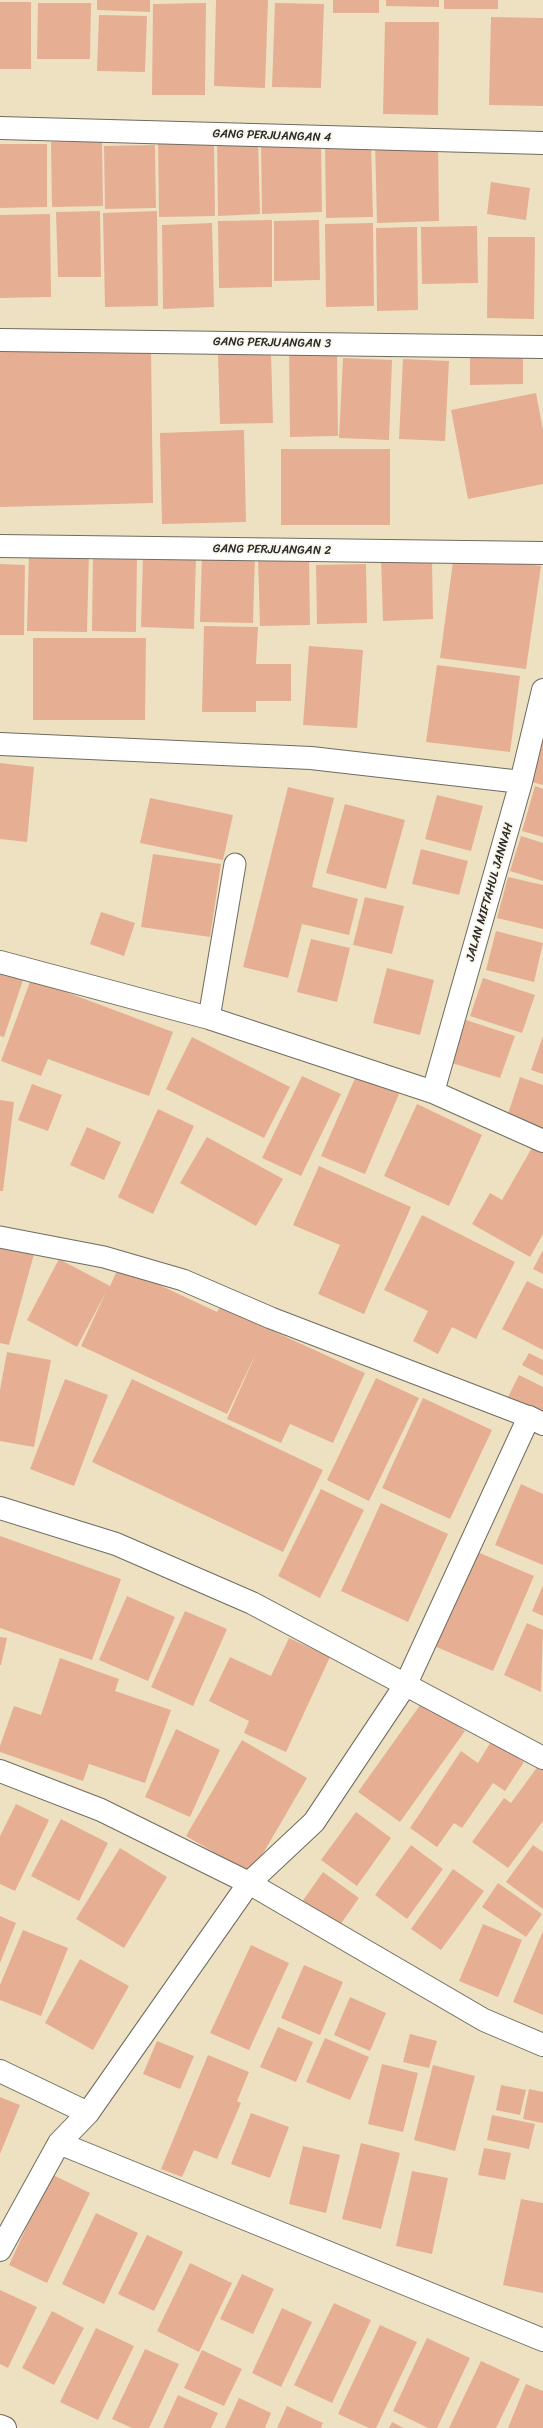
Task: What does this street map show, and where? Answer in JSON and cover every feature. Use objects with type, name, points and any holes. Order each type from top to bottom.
[{"type":"street","name":"GANG PERJUANGAN 4","points":[[0,128],[543,143]]},
{"type":"street","name":"GANG PERJUANGAN 3","points":[[0,340],[543,347]]},
{"type":"street","name":"GANG PERJUANGAN 2","points":[[0,546],[543,553]]},
{"type":"street","name":"JALAN MIFTAHUL JANNAH","points":[[433,1092],[521,782],[543,690]]},
{"type":"street","points":[[0,744],[311,758],[521,782]]},
{"type":"street","points":[[0,962],[209,1018],[433,1092],[543,1141]]},
{"type":"street","points":[[0,2250],[59,2143],[88,2113],[249,1883],[314,1822],[406,1684],[536,1421]]},
{"type":"street","points":[[0,1508],[116,1544],[252,1604],[406,1684],[543,1758]]},
{"type":"street","points":[[0,1771],[101,1810],[249,1883],[484,2020],[543,2045]]},
{"type":"street","points":[[0,2071],[88,2113]]},
{"type":"street","points":[[59,2143],[543,2340]]},
{"type":"street","points":[[0,2426],[5,2428]]},
{"type":"lane","points":[[209,1018],[235,864]]},
{"type":"lane","points":[[0,1237],[104,1257],[183,1280],[271,1318],[536,1421]]},
{"type":"building","points":[[97,0],[150,0],[150,12],[97,10]]},
{"type":"building","points":[[216,0],[268,0],[265,88],[214,86]]},
{"type":"building","points":[[333,0],[379,0],[379,13],[333,13]]},
{"type":"building","points":[[386,0],[439,0],[439,7],[386,6]]},
{"type":"building","points":[[444,0],[498,0],[498,9],[444,9]]},
{"type":"building","points":[[0,2],[31,2],[31,69],[0,69]]},
{"type":"building","points":[[38,3],[91,3],[90,59],[37,59]]},
{"type":"building","points":[[206,3],[205,95],[152,95],[153,4]]},
{"type":"building","points":[[275,3],[324,4],[321,88],[272,87]]},
{"type":"building","points":[[99,15],[147,16],[145,72],[97,71]]},
{"type":"building","points":[[491,17],[543,18],[543,106],[489,105]]},
{"type":"building","points":[[385,22],[439,22],[438,115],[383,114]]},
{"type":"building","points":[[321,137],[322,212],[262,214],[261,138]]},
{"type":"building","points":[[258,139],[260,214],[218,216],[217,140]]},
{"type":"building","points":[[438,140],[439,221],[377,223],[375,142]]},
{"type":"building","points":[[102,141],[103,206],[52,207],[51,142]]},
{"type":"building","points":[[214,141],[215,216],[159,217],[158,142]]},
{"type":"building","points":[[371,142],[373,217],[326,218],[325,143]]},
{"type":"building","points":[[0,144],[47,144],[47,207],[0,208]]},
{"type":"building","points":[[155,145],[156,208],[105,209],[104,146]]},
{"type":"building","points":[[491,182],[530,188],[526,220],[487,214]]},
{"type":"building","points":[[100,211],[101,277],[58,277],[56,212]]},
{"type":"building","points":[[157,211],[158,306],[105,307],[103,213]]},
{"type":"building","points":[[50,214],[51,297],[0,298],[0,215]]},
{"type":"building","points":[[272,220],[272,287],[219,288],[218,221]]},
{"type":"building","points":[[319,220],[320,280],[274,281],[274,221]]},
{"type":"building","points":[[212,223],[214,307],[163,309],[162,225]]},
{"type":"building","points":[[373,223],[374,306],[326,307],[325,224]]},
{"type":"building","points":[[477,226],[478,283],[422,284],[421,227]]},
{"type":"building","points":[[417,227],[418,310],[377,311],[376,228]]},
{"type":"building","points":[[488,237],[535,237],[534,319],[487,318]]},
{"type":"building","points":[[337,345],[338,436],[290,437],[289,346]]},
{"type":"building","points":[[151,349],[153,503],[0,507],[0,351]]},
{"type":"building","points":[[523,351],[523,384],[470,385],[470,352]]},
{"type":"building","points":[[271,353],[273,423],[220,424],[218,355]]},
{"type":"building","points":[[343,358],[392,360],[389,440],[339,438]]},
{"type":"building","points":[[403,359],[449,361],[445,441],[399,439]]},
{"type":"building","points":[[536,393],[543,430],[543,484],[468,499],[451,410]]},
{"type":"building","points":[[244,430],[246,522],[162,524],[160,433]]},
{"type":"building","points":[[281,449],[390,449],[390,525],[281,525]]},
{"type":"building","points":[[29,551],[89,552],[87,632],[27,631]]},
{"type":"building","points":[[202,553],[255,554],[253,623],[200,622]]},
{"type":"building","points":[[143,554],[196,556],[194,629],[141,627]]},
{"type":"building","points":[[454,554],[541,566],[526,669],[440,658]]},
{"type":"building","points":[[93,555],[137,555],[136,632],[92,631]]},
{"type":"building","points":[[309,556],[310,625],[260,626],[258,558]]},
{"type":"building","points":[[432,559],[433,619],[383,621],[381,560]]},
{"type":"building","points":[[0,564],[25,565],[24,635],[0,635]]},
{"type":"building","points":[[366,564],[367,623],[317,624],[316,565]]},
{"type":"building","points":[[204,626],[258,627],[256,664],[291,664],[291,701],[256,701],[256,712],[202,712]]},
{"type":"building","points":[[33,638],[146,638],[145,720],[33,720]]},
{"type":"building","points":[[309,646],[363,650],[357,728],[303,725]]},
{"type":"building","points":[[437,665],[520,676],[510,752],[426,742]]},
{"type":"building","points":[[539,739],[543,740],[543,785],[528,781]]},
{"type":"building","points":[[0,763],[34,767],[27,842],[0,839]]},
{"type":"building","points":[[535,786],[543,789],[543,837],[522,831]]},
{"type":"building","points":[[288,787],[334,798],[312,887],[358,899],[349,935],[302,924],[288,978],[243,967]]},
{"type":"building","points":[[437,795],[483,806],[471,851],[425,839]]},
{"type":"building","points":[[150,798],[233,815],[223,860],[140,843]]},
{"type":"building","points":[[345,804],[405,820],[386,889],[326,873]]},
{"type":"building","points":[[521,836],[543,843],[543,881],[510,871]]},
{"type":"building","points":[[421,849],[468,861],[459,895],[412,884]]},
{"type":"building","points":[[153,854],[221,864],[210,937],[141,927]]},
{"type":"building","points":[[508,877],[543,885],[543,929],[497,918]]},
{"type":"building","points":[[365,897],[404,906],[392,954],[353,945]]},
{"type":"building","points":[[101,912],[135,923],[124,956],[90,944]]},
{"type":"building","points":[[496,931],[543,943],[534,982],[486,970]]},
{"type":"building","points":[[311,939],[350,948],[337,1002],[297,992]]},
{"type":"building","points":[[387,968],[434,980],[420,1035],[373,1023]]},
{"type":"building","points":[[0,973],[23,980],[4,1037],[0,1036]]},
{"type":"building","points":[[483,978],[535,995],[522,1033],[470,1016]]},
{"type":"building","points":[[31,979],[173,1032],[149,1096],[48,1059],[41,1076],[1,1061]]},
{"type":"building","points":[[466,1020],[515,1036],[500,1078],[452,1063]]},
{"type":"building","points":[[543,1036],[543,1074],[531,1070]]},
{"type":"building","points":[[192,1037],[290,1087],[264,1138],[166,1089]]},
{"type":"building","points":[[302,1076],[341,1094],[301,1176],[262,1158]]},
{"type":"building","points":[[356,1076],[399,1094],[365,1174],[321,1156]]},
{"type":"building","points":[[520,1077],[543,1085],[543,1129],[507,1117]]},
{"type":"building","points":[[32,1084],[62,1095],[48,1131],[18,1120]]},
{"type":"building","points":[[0,1100],[14,1102],[3,1191],[0,1191]]},
{"type":"building","points":[[417,1104],[482,1135],[449,1206],[384,1176]]},
{"type":"building","points":[[158,1109],[194,1126],[153,1214],[118,1197]]},
{"type":"building","points":[[87,1127],[121,1142],[104,1180],[70,1165]]},
{"type":"building","points":[[207,1137],[283,1179],[256,1226],[180,1183]]},
{"type":"building","points":[[537,1139],[543,1142],[543,1234],[530,1257],[472,1224],[490,1193],[502,1200]]},
{"type":"building","points":[[319,1166],[411,1207],[364,1314],[318,1294],[340,1245],[293,1225]]},
{"type":"building","points":[[422,1215],[515,1262],[476,1339],[452,1327],[438,1354],[413,1341],[428,1311],[384,1290]]},
{"type":"building","points":[[0,1245],[34,1254],[9,1345],[0,1343]]},
{"type":"building","points":[[543,1250],[543,1274],[533,1269]]},
{"type":"building","points":[[59,1259],[110,1286],[119,1266],[217,1312],[220,1307],[365,1373],[333,1443],[290,1424],[281,1443],[227,1419],[257,1351],[227,1414],[81,1346],[106,1292],[77,1347],[27,1320]]},
{"type":"building","points":[[527,1281],[543,1289],[543,1350],[502,1329]]},
{"type":"building","points":[[7,1352],[51,1360],[34,1447],[0,1441],[0,1390]]},
{"type":"building","points":[[529,1353],[543,1360],[543,1376],[522,1365]]},
{"type":"building","points":[[519,1375],[543,1387],[543,1417],[507,1399]]},
{"type":"building","points":[[376,1378],[419,1398],[369,1501],[327,1480]]},
{"type":"building","points":[[65,1379],[108,1395],[74,1486],[30,1469]]},
{"type":"building","points":[[132,1379],[323,1470],[283,1552],[92,1462]]},
{"type":"building","points":[[423,1398],[492,1430],[450,1519],[382,1488]]},
{"type":"building","points":[[521,1484],[543,1494],[543,1565],[495,1545]]},
{"type":"building","points":[[321,1489],[364,1510],[320,1598],[278,1576]]},
{"type":"building","points":[[381,1503],[448,1534],[408,1622],[341,1591]]},
{"type":"building","points":[[0,1536],[121,1579],[92,1660],[0,1628]]},
{"type":"building","points":[[475,1551],[534,1576],[493,1671],[434,1646]]},
{"type":"building","points":[[543,1585],[543,1616],[532,1611]]},
{"type":"building","points":[[127,1596],[175,1617],[148,1681],[99,1660]]},
{"type":"building","points":[[185,1611],[227,1629],[193,1706],[151,1687]]},
{"type":"building","points":[[527,1623],[543,1630],[541,1692],[504,1675]]},
{"type":"building","points":[[0,1637],[7,1638],[1,1665],[0,1665]]},
{"type":"building","points":[[289,1638],[330,1657],[286,1752],[244,1733],[249,1721],[209,1701],[230,1657],[271,1676]]},
{"type":"building","points":[[60,1658],[119,1679],[115,1691],[171,1710],[145,1783],[89,1764],[83,1781],[0,1752],[0,1746],[14,1706],[41,1715]]},
{"type":"building","points":[[423,1701],[465,1731],[400,1822],[358,1792]]},
{"type":"building","points":[[176,1729],[220,1750],[190,1817],[145,1797]]},
{"type":"building","points":[[242,1740],[307,1778],[251,1874],[186,1836]]},
{"type":"building","points":[[492,1740],[524,1762],[505,1791],[493,1783],[462,1828],[454,1823],[437,1847],[410,1828],[461,1751],[478,1763]]},
{"type":"building","points":[[541,1762],[543,1763],[543,1821],[508,1868],[472,1842],[504,1798],[511,1803]]},
{"type":"building","points":[[16,1804],[49,1820],[15,1891],[0,1884],[0,1836]]},
{"type":"building","points":[[356,1812],[391,1838],[357,1886],[321,1860]]},
{"type":"building","points":[[61,1819],[108,1843],[79,1901],[31,1876]]},
{"type":"building","points":[[411,1845],[443,1869],[407,1919],[375,1895]]},
{"type":"building","points":[[533,1845],[543,1852],[543,1909],[506,1882]]},
{"type":"building","points":[[120,1848],[167,1877],[124,1948],[76,1919]]},
{"type":"building","points":[[453,1869],[484,1891],[441,1950],[411,1929]]},
{"type":"building","points":[[323,1872],[359,1898],[335,1932],[299,1906]]},
{"type":"building","points":[[498,1883],[542,1914],[526,1937],[482,1907]]},
{"type":"building","points":[[0,1916],[16,1923],[0,1963]]},
{"type":"building","points":[[483,1924],[522,1940],[498,1997],[459,1981]]},
{"type":"building","points":[[23,1930],[68,1948],[41,2016],[0,2000],[0,1985]]},
{"type":"building","points":[[543,1931],[543,2015],[513,2002]]},
{"type":"building","points":[[251,1945],[289,1963],[249,2050],[210,2033]]},
{"type":"building","points":[[80,1959],[129,1986],[93,2050],[45,2023]]},
{"type":"building","points":[[304,1965],[343,1982],[320,2035],[281,2018]]},
{"type":"building","points":[[350,1997],[386,2013],[370,2051],[334,2035]]},
{"type":"building","points":[[278,2027],[313,2042],[296,2082],[260,2067]]},
{"type":"building","points":[[410,2034],[437,2041],[429,2068],[403,2062]]},
{"type":"building","points":[[325,2038],[369,2057],[350,2100],[306,2082]]},
{"type":"building","points":[[157,2041],[194,2056],[180,2089],[143,2074]]},
{"type":"building","points":[[208,2055],[249,2072],[237,2101],[241,2103],[217,2159],[194,2150],[182,2177],[161,2169]]},
{"type":"building","points":[[382,2064],[418,2073],[403,2132],[368,2124]]},
{"type":"building","points":[[433,2065],[475,2076],[455,2151],[414,2140]]},
{"type":"building","points":[[501,2085],[526,2090],[520,2115],[496,2110]]},
{"type":"building","points":[[529,2089],[543,2092],[543,2123],[523,2119]]},
{"type":"building","points":[[0,2097],[20,2105],[0,2154]]},
{"type":"building","points":[[251,2113],[289,2127],[270,2178],[231,2164]]},
{"type":"building","points":[[492,2115],[535,2124],[529,2149],[487,2140]]},
{"type":"building","points":[[361,2143],[400,2153],[381,2229],[342,2219]]},
{"type":"building","points":[[303,2146],[340,2155],[326,2213],[289,2204]]},
{"type":"building","points":[[484,2148],[511,2153],[505,2180],[478,2175]]},
{"type":"building","points":[[412,2171],[448,2178],[432,2254],[396,2246]]},
{"type":"building","points":[[51,2174],[90,2193],[47,2283],[9,2265]]},
{"type":"building","points":[[521,2199],[543,2203],[543,2293],[503,2285]]},
{"type":"building","points":[[96,2213],[138,2233],[104,2304],[62,2284]]},
{"type":"building","points":[[147,2235],[183,2252],[154,2311],[118,2294]]},
{"type":"building","points":[[190,2263],[232,2283],[199,2352],[157,2331]]},
{"type":"building","points":[[242,2274],[274,2289],[253,2334],[220,2319]]},
{"type":"building","points":[[0,2290],[37,2307],[8,2368],[0,2364]]},
{"type":"building","points":[[334,2303],[371,2320],[332,2403],[294,2385]]},
{"type":"building","points":[[282,2308],[312,2322],[281,2387],[252,2373]]},
{"type":"building","points":[[52,2311],[84,2328],[54,2385],[22,2368]]},
{"type":"building","points":[[380,2325],[417,2342],[376,2428],[369,2428],[338,2414]]},
{"type":"building","points":[[96,2328],[134,2346],[98,2420],[60,2402]]},
{"type":"building","points":[[427,2338],[470,2358],[437,2428],[428,2428],[393,2411]]},
{"type":"building","points":[[145,2349],[179,2364],[149,2428],[132,2428],[112,2419]]},
{"type":"building","points":[[202,2350],[242,2369],[224,2406],[184,2388]]},
{"type":"building","points":[[481,2361],[520,2379],[496,2428],[449,2428]]},
{"type":"building","points":[[526,2384],[543,2391],[543,2428],[508,2428]]},
{"type":"building","points":[[178,2395],[218,2413],[211,2428],[163,2428]]},
{"type":"building","points":[[239,2398],[271,2413],[265,2428],[225,2428]]},
{"type":"building","points":[[287,2406],[323,2423],[321,2428],[277,2428]]},
{"type":"building","points":[[392,2422],[404,2428],[389,2428]]}]
